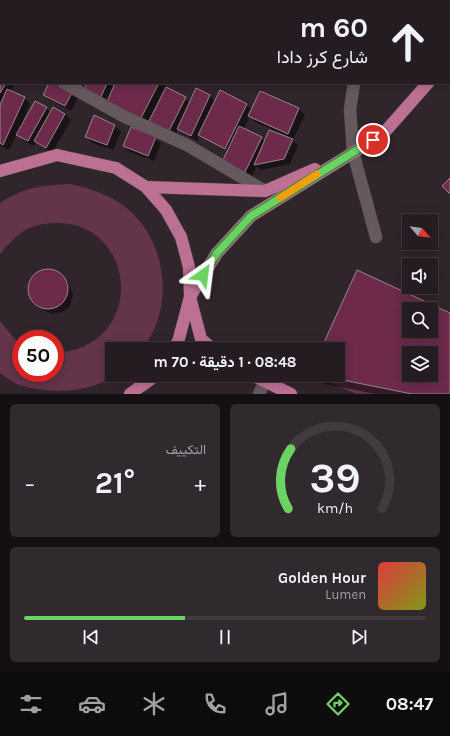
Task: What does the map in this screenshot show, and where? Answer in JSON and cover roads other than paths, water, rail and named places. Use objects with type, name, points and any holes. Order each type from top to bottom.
[{"type":"main road","points":[[178,342],[190,297],[217,253],[251,216],[383,134],[427,84]]},
{"type":"main road","points":[[146,187],[265,191],[353,152]]},
{"type":"main road","points":[[0,171],[56,155],[116,168],[146,187],[166,210],[181,237],[189,266],[190,297],[201,339],[205,342]]},
{"type":"main road","points":[[130,394],[146,382]]},
{"type":"main road","points":[[267,382],[292,394]]},
{"type":"street","points":[[66,84],[123,116],[187,145],[265,191]]},
{"type":"street","points":[[354,84],[350,109],[353,152],[376,237]]},
{"type":"street","points":[[259,394],[265,382]]}]
